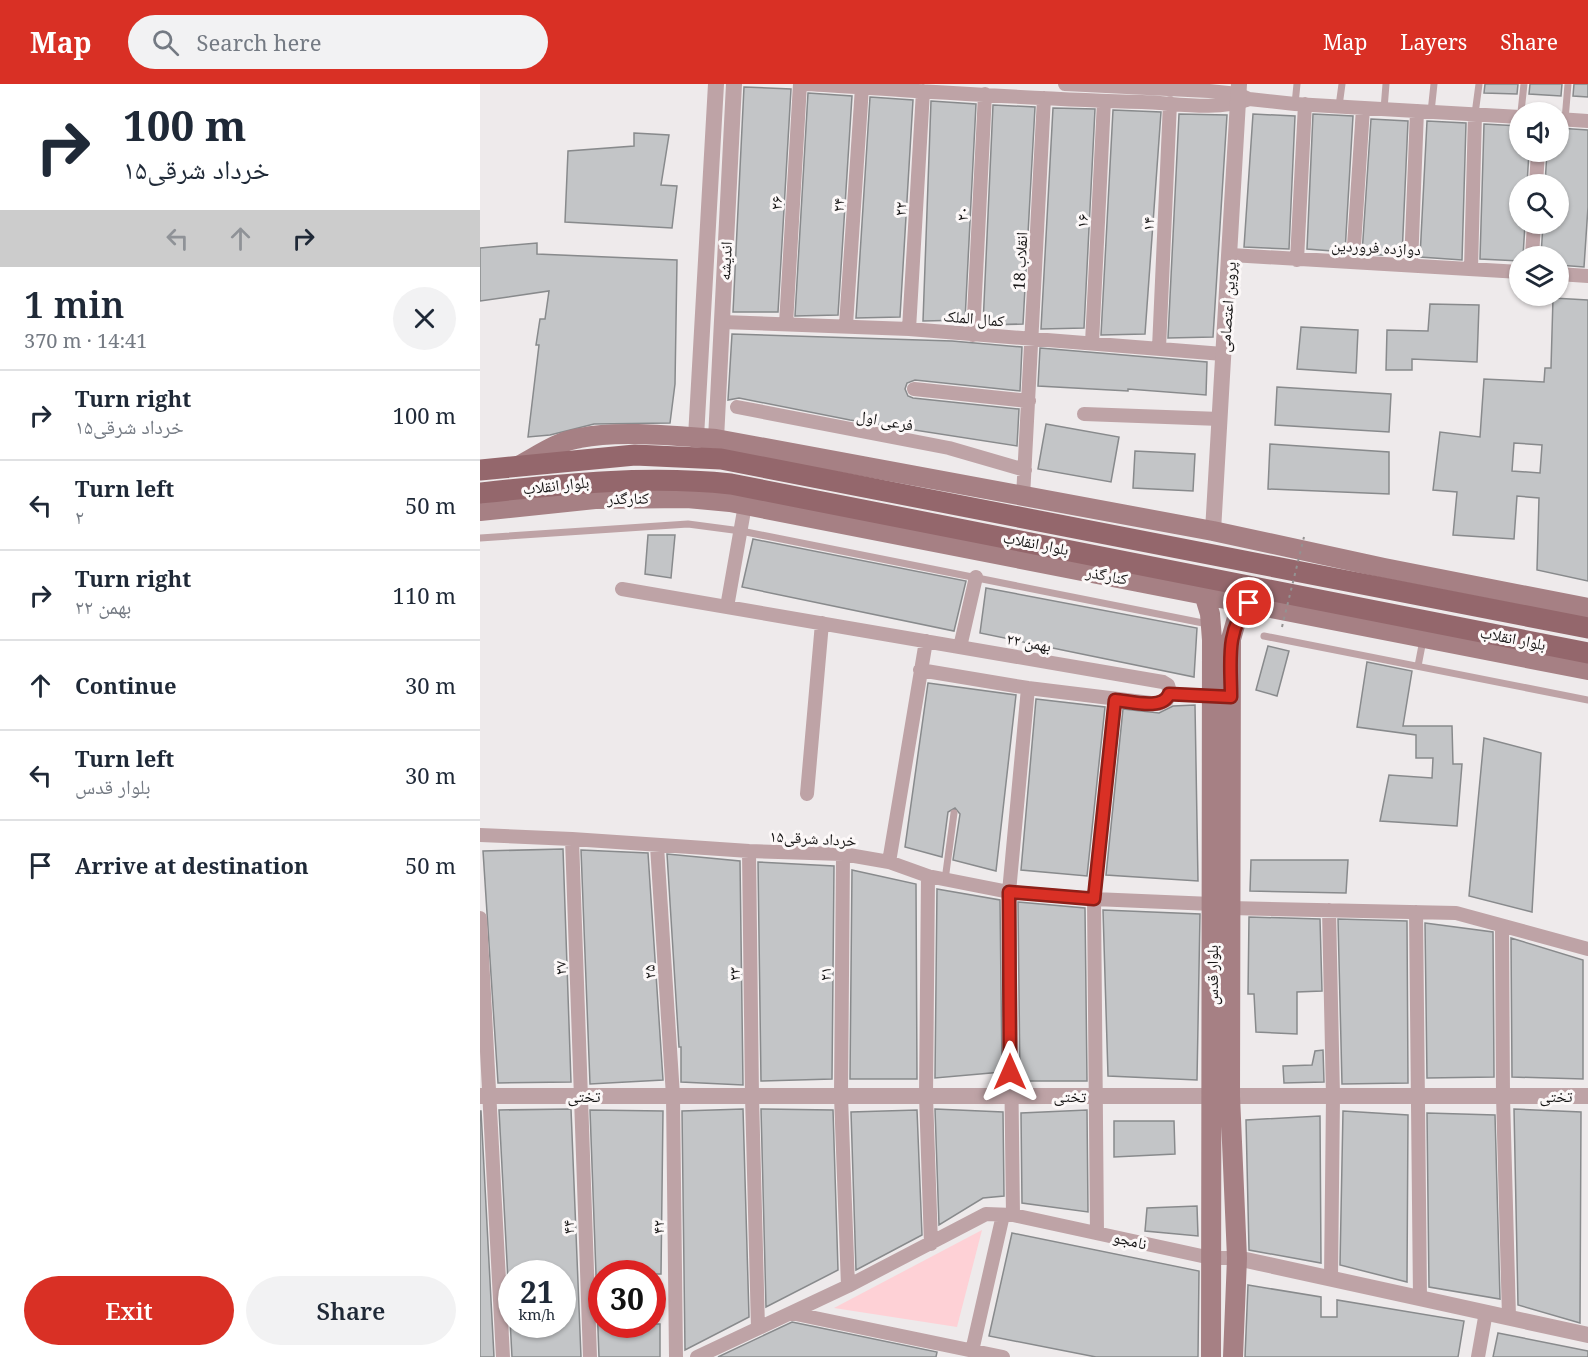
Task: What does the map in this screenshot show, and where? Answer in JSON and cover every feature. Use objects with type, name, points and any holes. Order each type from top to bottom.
[{"type":"main road","points":[[520,465],[560,444],[580,437],[707,430],[1023,497],[1213,531],[1383,578],[1588,608]]},
{"type":"main road","name":"بلوار انقلاب","points":[[480,470],[635,454],[732,461],[888,491],[1383,578],[1588,628]]},
{"type":"main road","name":"بلوار انقلاب","points":[[480,493],[600,481],[688,479],[773,491],[883,513],[1064,557],[1374,619],[1588,652]]},
{"type":"main road","points":[[883,513],[888,491]]},
{"type":"main road","name":"کنارگذر","points":[[480,511],[606,498],[687,498],[745,505],[1064,557],[1204,594],[1249,603],[1374,619],[1424,637],[1588,670]]},
{"type":"main road","name":"بلوار قدس","points":[[1204,594],[1211,624],[1221,696],[1221,1096],[1211,1258],[1211,1357]]},
{"type":"main road","name":"بلوار قدس","points":[[1221,696],[1237,618],[1249,603]]},
{"type":"main road","name":"بلوار قدس","points":[[1221,1096],[1237,1257],[1233,1357]]},
{"type":"street","name":"اندیشه","points":[[707,430],[710,204],[716,84]]},
{"type":"street","name":"اندیشه","points":[[707,430],[722,322],[734,84]]},
{"type":"street","name":"۲۶","points":[[786,324],[800,84]]},
{"type":"street","points":[[807,84],[1104,101],[1173,93]]},
{"type":"street","points":[[1065,84],[1105,85],[1173,93],[1240,95],[1300,104],[1509,116]]},
{"type":"street","name":"۲۴","points":[[846,325],[862,87]]},
{"type":"street","name":"۲۲","points":[[909,329],[923,91]]},
{"type":"street","name":"۱۴","points":[[1159,348],[1173,93]]},
{"type":"street","name":"۲۰","points":[[973,335],[985,94]]},
{"type":"street","name":"پروین اعتصامی","points":[[1213,531],[1240,95]]},
{"type":"street","name":"انقلاب 18","points":[[1023,497],[1044,98]]},
{"type":"street","name":"۱۶","points":[[1092,343],[1104,101]]},
{"type":"street","points":[[1297,260],[1300,104]]},
{"type":"street","points":[[1353,261],[1363,108]]},
{"type":"street","points":[[1411,265],[1417,111]]},
{"type":"street","points":[[1471,269],[1475,114]]},
{"type":"street","points":[[1569,120],[1588,121]]},
{"type":"street","points":[[710,204],[728,204]]},
{"type":"street","name":"دوازده فروردین","points":[[1231,255],[1509,271]]},
{"type":"street","points":[[1569,275],[1588,276]]},
{"type":"street","name":"کمال الملک","points":[[722,322],[909,329],[1223,354]]},
{"type":"street","points":[[914,389],[1029,401]]},
{"type":"street","name":"فرعی اول","points":[[737,407],[949,448],[1025,470]]},
{"type":"street","points":[[1084,414],[1220,419]]},
{"type":"street","points":[[727,607],[745,505]]},
{"type":"street","points":[[960,647],[976,578]]},
{"type":"street","name":"۲۲ بهمن","points":[[622,589],[1163,682],[1168,685],[1169,694]]},
{"type":"street","points":[[807,794],[822,623]]},
{"type":"street","points":[[889,862],[926,641]]},
{"type":"street","points":[[920,670],[1028,688],[1159,704],[1167,700],[1169,694],[1221,696]]},
{"type":"street","points":[[975,1354],[1008,1215],[1011,1095],[1009,892],[1028,688]]},
{"type":"street","points":[[1097,1233],[1098,1096],[1094,899],[1115,700]]},
{"type":"street","name":"۱۵خرداد شرقی","points":[[480,836],[843,854],[889,862],[945,880],[1009,892],[1094,899],[1221,906],[1456,913],[1588,949]]},
{"type":"street","name":"۲۷","points":[[572,839],[580,1096]]},
{"type":"street","name":"۲۵","points":[[657,846],[673,1096]]},
{"type":"street","name":"۲۳","points":[[749,851],[758,1328]]},
{"type":"street","name":"۲۱","points":[[843,854],[841,1096],[848,1286]]},
{"type":"street","points":[[928,876],[926,1096],[931,1244]]},
{"type":"street","points":[[1329,910],[1333,1096],[1331,1278]]},
{"type":"street","points":[[1416,912],[1420,1298]]},
{"type":"street","points":[[480,918],[485,1096],[502,1357]]},
{"type":"street","points":[[1502,926],[1503,1096],[1509,1317]]},
{"type":"street","name":"تختی","points":[[485,1096],[1588,1096]]},
{"type":"street","name":"۴۴","points":[[580,1096],[590,1357]]},
{"type":"street","name":"۴۲","points":[[673,1096],[676,1357]]},
{"type":"street","name":"نامجو","points":[[697,1357],[848,1286],[986,1214],[1008,1215],[1211,1258],[1237,1257],[1588,1335]]},
{"type":"street","points":[[1478,1357],[1486,1312]]},
{"type":"street","points":[[791,1313],[975,1354],[1004,1357]]},
{"type":"street","points":[[958,1357],[975,1354]]},
{"type":"lane","points":[[1297,84],[1300,104]]},
{"type":"lane","points":[[1340,106],[1342,84]]},
{"type":"lane","points":[[1384,109],[1386,84]]},
{"type":"lane","points":[[1431,112],[1434,84]]},
{"type":"lane","points":[[1475,114],[1479,84]]},
{"type":"lane","points":[[1522,102],[1524,84]]},
{"type":"lane","points":[[1565,102],[1568,84]]},
{"type":"lane","points":[[480,538],[688,524],[741,531],[1211,624]]},
{"type":"lane","points":[[1264,636],[1588,700]]},
{"type":"lane","points":[[1418,666],[1424,637]]},
{"type":"lane","points":[[945,880],[954,813]]},
{"type":"path","points":[[1282,627],[1304,537]]},
{"type":"shaded area","points":[[982,1230],[957,1327],[834,1308]]},
{"type":"building","points":[[1485,84],[1518,84],[1517,94],[1484,93]]},
{"type":"building","points":[[1530,84],[1562,84],[1561,96],[1529,94]]},
{"type":"building","points":[[1574,84],[1588,84],[1588,97],[1573,96]]},
{"type":"building","points":[[744,87],[791,89],[778,312],[733,312]]},
{"type":"building","points":[[808,93],[852,96],[838,315],[795,316]]},
{"type":"building","points":[[870,97],[913,100],[900,317],[856,318]]},
{"type":"building","points":[[931,101],[976,104],[965,320],[923,321]]},
{"type":"building","points":[[993,105],[1035,107],[1023,324],[983,325]]},
{"type":"building","points":[[1053,108],[1095,109],[1084,328],[1041,329]]},
{"type":"building","points":[[1113,110],[1161,112],[1145,334],[1101,335]]},
{"type":"building","points":[[1179,114],[1227,115],[1213,337],[1168,338]]},
{"type":"building","points":[[1253,114],[1295,116],[1289,249],[1244,247]]},
{"type":"building","points":[[1313,114],[1353,116],[1345,252],[1307,249]]},
{"type":"building","points":[[1371,119],[1408,121],[1402,256],[1362,254]]},
{"type":"building","points":[[1427,121],[1466,123],[1462,260],[1420,257]]},
{"type":"building","points":[[1484,124],[1509,125],[1509,162],[1528,162],[1528,174],[1509,174],[1509,234],[1524,234],[1524,246],[1509,246],[1509,260],[1480,259]]},
{"type":"building","points":[[1569,129],[1588,130],[1588,207],[1584,267],[1569,266],[1569,246],[1542,246],[1542,234],[1569,234],[1569,174],[1546,174],[1546,162],[1569,162]]},
{"type":"building","points":[[634,133],[669,135],[661,185],[677,186],[672,228],[565,222],[568,151],[634,146]]},
{"type":"building","points":[[537,243],[537,254],[677,260],[675,384],[670,423],[594,424],[550,435],[528,437],[539,345],[536,345],[540,319],[545,319],[549,291],[480,301],[480,248]]},
{"type":"building","points":[[1569,299],[1588,300],[1588,581],[1537,570],[1539,498],[1517,496],[1514,539],[1453,535],[1457,492],[1433,490],[1440,432],[1480,437],[1484,379],[1544,382],[1545,368],[1551,368],[1553,306],[1569,306]],"holes":[[[1514,443],[1542,445],[1540,473],[1512,471]]]},
{"type":"building","points":[[1430,304],[1479,305],[1477,362],[1412,359],[1412,370],[1386,370],[1387,330],[1428,331]]},
{"type":"building","points":[[1301,327],[1358,330],[1356,373],[1297,369]]},
{"type":"building","points":[[732,334],[952,341],[1022,347],[1020,391],[915,380],[907,383],[905,389],[908,396],[913,398],[1019,409],[1017,446],[850,420],[739,398],[728,400]]},
{"type":"building","points":[[1040,348],[1207,362],[1206,395],[1128,389],[1128,391],[1038,386]]},
{"type":"building","points":[[1277,387],[1391,394],[1389,432],[1275,425]]},
{"type":"building","points":[[1046,424],[1119,437],[1111,482],[1038,469]]},
{"type":"building","points":[[1270,444],[1389,452],[1389,494],[1268,489]]},
{"type":"building","points":[[1135,451],[1195,454],[1193,491],[1133,488]]},
{"type":"building","points":[[648,535],[675,535],[671,578],[645,574]]},
{"type":"building","points":[[753,539],[966,581],[954,631],[742,587]]},
{"type":"building","points":[[986,588],[1197,628],[1194,677],[980,633]]},
{"type":"building","points":[[1268,646],[1289,651],[1277,696],[1256,690]]},
{"type":"building","points":[[1367,662],[1412,671],[1403,726],[1452,726],[1453,764],[1462,764],[1457,826],[1380,821],[1389,775],[1432,778],[1433,758],[1416,758],[1416,735],[1357,727]]},
{"type":"building","points":[[928,683],[1016,695],[996,871],[953,860],[960,814],[955,808],[948,812],[942,857],[905,847]]},
{"type":"building","points":[[1036,699],[1105,707],[1087,876],[1021,870]]},
{"type":"building","points":[[1195,705],[1198,881],[1106,875],[1123,709],[1159,713],[1173,706]]},
{"type":"building","points":[[1484,738],[1541,753],[1532,912],[1469,896]]},
{"type":"building","points":[[563,849],[571,1082],[498,1083],[483,851]]},
{"type":"building","points":[[581,850],[648,853],[663,1080],[590,1084]]},
{"type":"building","points":[[667,854],[740,861],[743,1085],[681,1082],[681,1047],[679,1047]]},
{"type":"building","points":[[1251,860],[1348,860],[1346,893],[1250,891]]},
{"type":"building","points":[[758,862],[834,866],[832,1079],[761,1081]]},
{"type":"building","points":[[852,870],[916,884],[917,1079],[850,1079]]},
{"type":"building","points":[[937,889],[1000,900],[1002,1072],[935,1078]]},
{"type":"building","points":[[1018,902],[1085,908],[1087,1081],[1020,1081]]},
{"type":"building","points":[[1103,910],[1200,914],[1197,1080],[1108,1076]]},
{"type":"building","points":[[1249,917],[1320,919],[1322,991],[1297,992],[1297,1034],[1256,1032],[1254,994],[1248,994]]},
{"type":"building","points":[[1338,919],[1407,921],[1408,1083],[1342,1084]]},
{"type":"building","points":[[1425,923],[1493,932],[1494,1077],[1427,1078]]},
{"type":"building","points":[[1511,938],[1583,960],[1583,1079],[1512,1077]]},
{"type":"building","points":[[1323,1050],[1324,1082],[1284,1083],[1283,1066],[1312,1065],[1315,1051]]},
{"type":"building","points":[[571,1109],[581,1357],[512,1357],[511,1338],[576,1338],[576,1260],[507,1260],[499,1110]]},
{"type":"building","points":[[743,1109],[749,1317],[685,1350],[682,1111]]},
{"type":"building","points":[[761,1109],[833,1110],[838,1270],[766,1307]]},
{"type":"building","points":[[935,1109],[1003,1112],[1004,1196],[983,1198],[939,1225]]},
{"type":"building","points":[[1514,1109],[1581,1112],[1580,1323],[1518,1305]]},
{"type":"building","points":[[590,1110],[663,1111],[661,1260],[595,1260]]},
{"type":"building","points":[[917,1110],[922,1235],[856,1270],[851,1112]]},
{"type":"building","points":[[1087,1110],[1088,1212],[1022,1203],[1021,1113]]},
{"type":"building","points":[[481,1111],[494,1357],[480,1357]]},
{"type":"building","points":[[1343,1111],[1408,1115],[1407,1282],[1340,1265]]},
{"type":"building","points":[[1427,1113],[1495,1115],[1500,1299],[1429,1287]]},
{"type":"building","points":[[1320,1116],[1321,1263],[1249,1250],[1246,1120]]},
{"type":"building","points":[[1114,1121],[1174,1121],[1175,1154],[1114,1157]]},
{"type":"building","points":[[1197,1206],[1198,1236],[1145,1231],[1147,1208]]},
{"type":"building","points":[[1012,1233],[1199,1271],[1198,1357],[1096,1357],[989,1336]]},
{"type":"building","points":[[1248,1285],[1321,1297],[1321,1317],[1337,1317],[1337,1300],[1464,1321],[1458,1357],[1245,1357]]},
{"type":"building","points":[[792,1322],[937,1352],[936,1357],[718,1357]]},
{"type":"building","points":[[1498,1333],[1588,1351],[1588,1357],[1493,1357]]},
{"type":"building","points":[[598,1338],[660,1338],[660,1357],[599,1357]]},
{"type":"route","points":[[1010,1072],[1009,892],[1094,899],[1115,700],[1159,704],[1167,700],[1169,694],[1231,697],[1231,639],[1237,618],[1249,603]]}]
